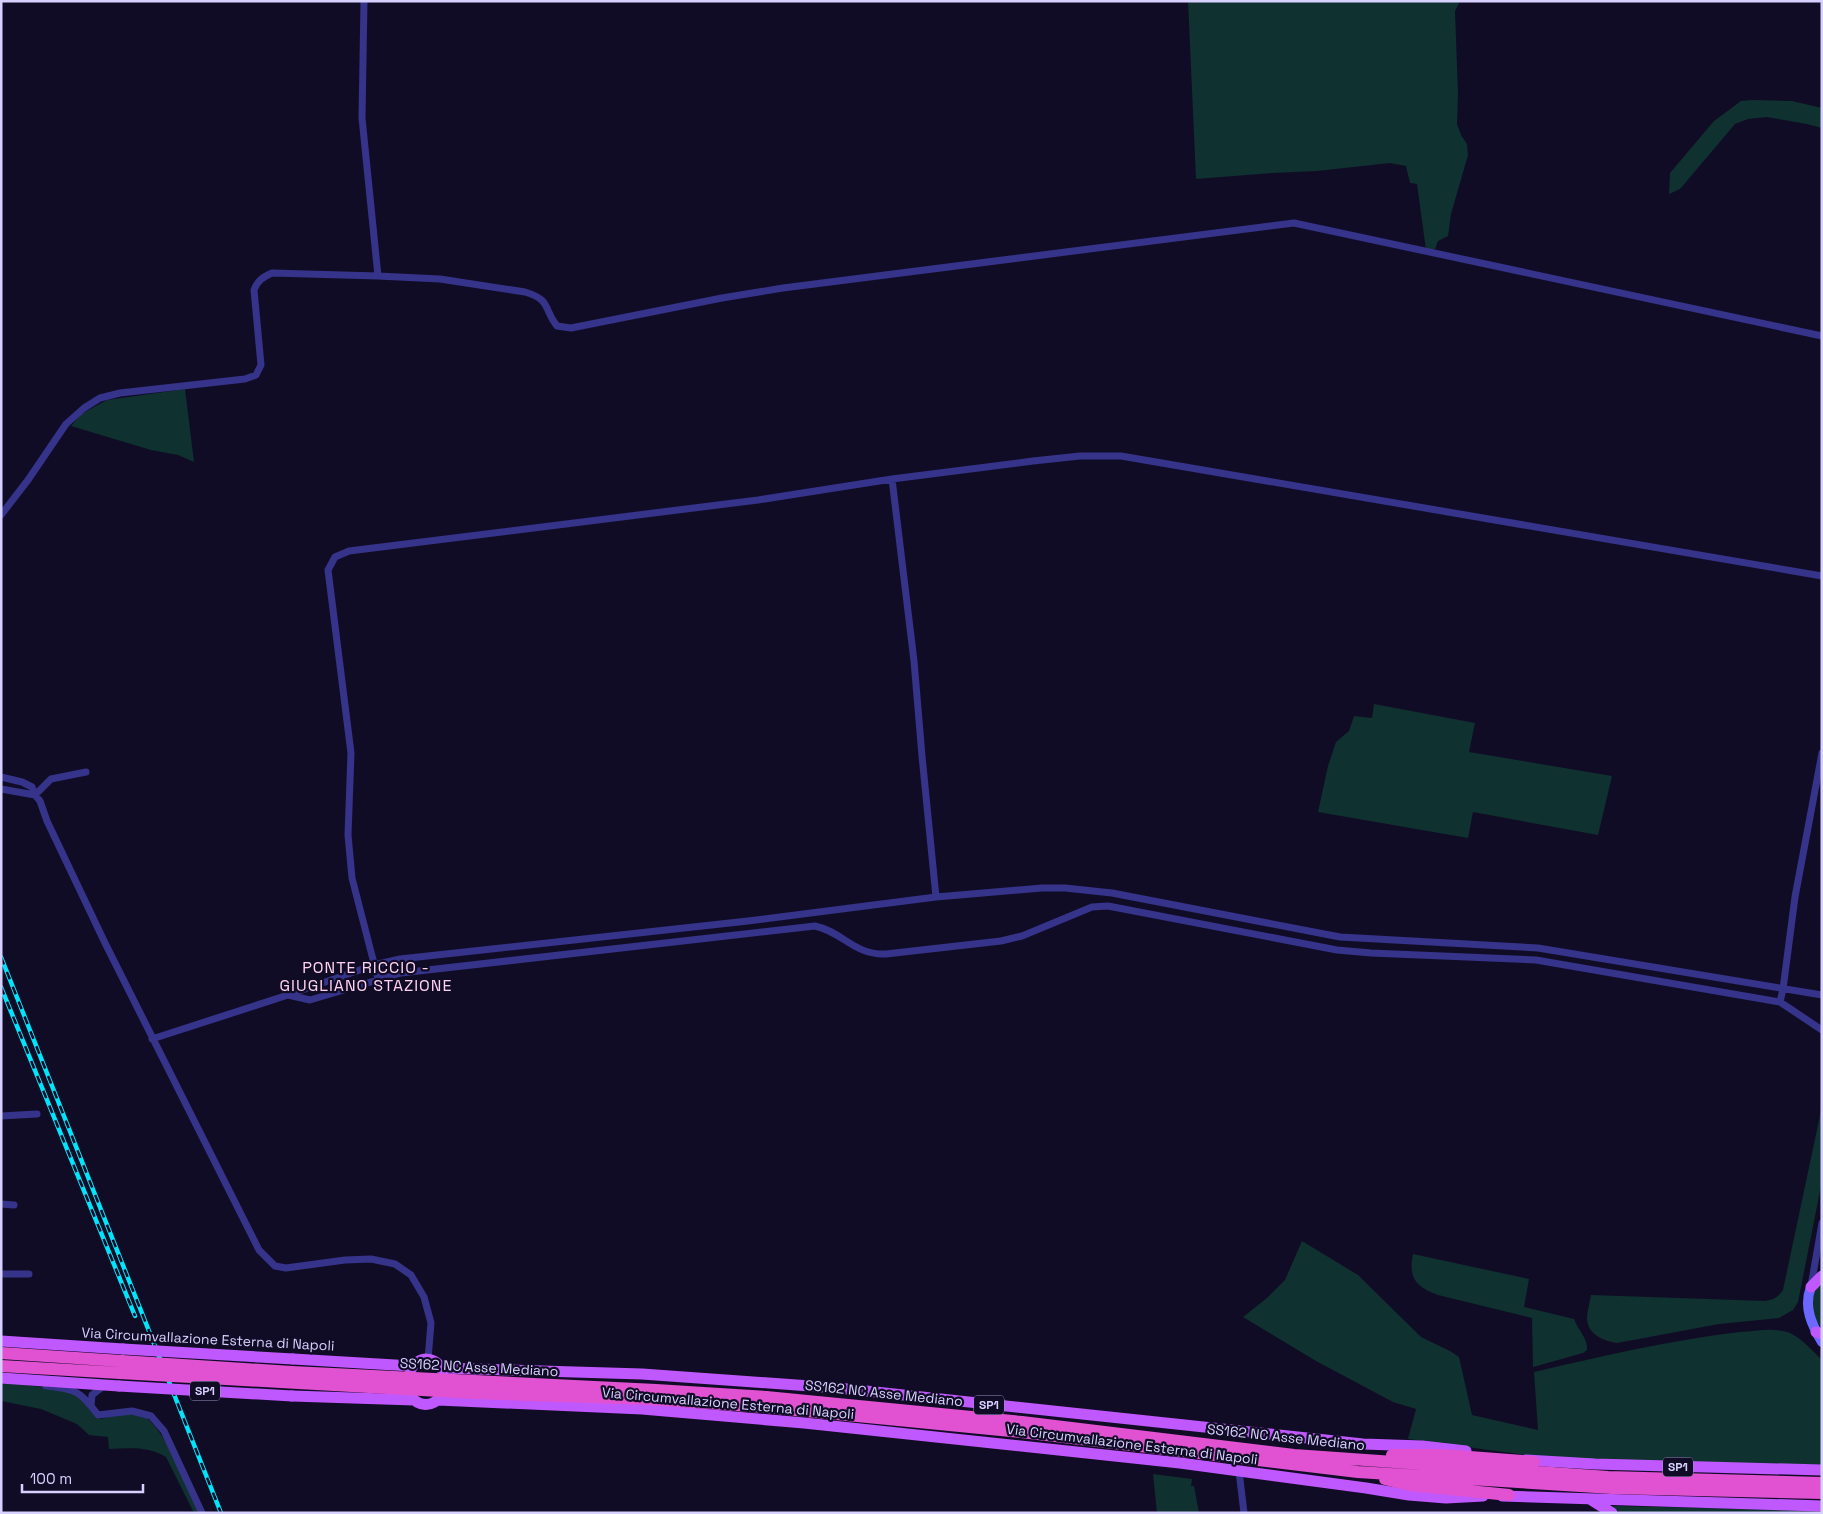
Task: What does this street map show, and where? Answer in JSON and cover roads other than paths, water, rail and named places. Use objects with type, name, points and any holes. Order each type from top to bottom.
[{"type":"highway","name":"SS162 NC Asse Mediano","points":[[1,1353],[121,1361],[475,1394],[765,1402],[1022,1422],[1294,1455],[1608,1477],[1822,1482]]},
{"type":"highway","name":"SS162 NC Asse Mediano","points":[[1,1366],[121,1361]]},
{"type":"highway","name":"SS162 NC Asse Mediano","points":[[765,1402],[1358,1472],[1612,1488],[1822,1493]]},
{"type":"highway","points":[[1294,1455],[1443,1455],[1534,1462]]},
{"type":"highway","points":[[1358,1472],[1410,1485],[1509,1496]]},
{"type":"main road","points":[[1820,1336],[1808,1313],[1808,1294],[1811,1287],[1822,1276]]},
{"type":"main road","name":"Via Circumvallazione Esterna di Napoli","points":[[1,1341],[121,1361],[293,1359],[411,1369],[421,1359],[428,1359],[437,1363],[442,1370],[642,1374],[838,1388],[1363,1444],[1422,1446],[1477,1452],[1534,1462],[1822,1470]]},
{"type":"main road","name":"Via Circumvallazione Esterna di Napoli","points":[[1,1378],[292,1396],[412,1397],[423,1405],[428,1405],[440,1398],[642,1409],[794,1422],[1180,1463],[1366,1488],[1409,1496],[1446,1498],[1509,1496],[1822,1506]]},
{"type":"main road","points":[[1589,1498],[1612,1513]]},
{"type":"street","points":[[364,1],[362,118],[378,276]]},
{"type":"street","points":[[1,515],[28,480],[66,424],[84,408],[100,398],[120,393],[245,379],[256,375],[260,365],[253,296],[256,283],[272,273],[440,280],[537,296],[546,305],[557,326],[571,328],[783,288],[1294,223],[1822,336]]},
{"type":"street","points":[[378,979],[352,878],[348,836],[351,753],[328,570],[335,557],[349,551],[758,500],[892,479],[1080,456],[1121,456],[1822,576]]},
{"type":"street","points":[[892,479],[914,661],[936,897]]},
{"type":"street","points":[[1780,1002],[1795,898],[1822,753]]},
{"type":"street","points":[[34,795],[51,779],[86,772]]},
{"type":"street","points":[[1,777],[22,782],[32,787],[34,795]]},
{"type":"street","points":[[1,789],[34,795],[40,800],[46,821],[152,1039],[259,1250],[275,1266],[286,1268],[345,1260],[371,1259],[395,1264],[411,1275],[424,1296],[431,1323],[428,1359]]},
{"type":"street","points":[[152,1039],[374,965],[400,959],[748,921],[936,897],[1042,888],[1090,890],[1340,937],[1538,948],[1822,995]]},
{"type":"street","points":[[288,995],[310,1000],[401,973],[815,926],[823,927],[850,945],[867,952],[886,954],[1001,941],[1022,936],[1092,907],[1108,906],[1337,950],[1536,960],[1780,1002],[1822,1030]]},
{"type":"street","points":[[1,1116],[37,1114]]},
{"type":"street","points":[[1,1204],[14,1205]]},
{"type":"street","points":[[1811,1287],[1822,1223]]},
{"type":"street","points":[[1,1274],[29,1274]]},
{"type":"street","points":[[29,1380],[44,1386],[71,1389],[82,1396],[98,1416],[132,1411],[151,1416],[164,1431],[202,1513]]},
{"type":"street","points":[[91,1406],[92,1395],[105,1385]]},
{"type":"street","points":[[1239,1470],[1244,1513]]},
{"type":"railway","points":[[1,957],[221,1513]]},
{"type":"railway","points":[[1,987],[135,1316]]},
{"type":"district","name":"PONTE RICCIO - GIUGLIANO STAZIONE","points":[[366,976]]}]
